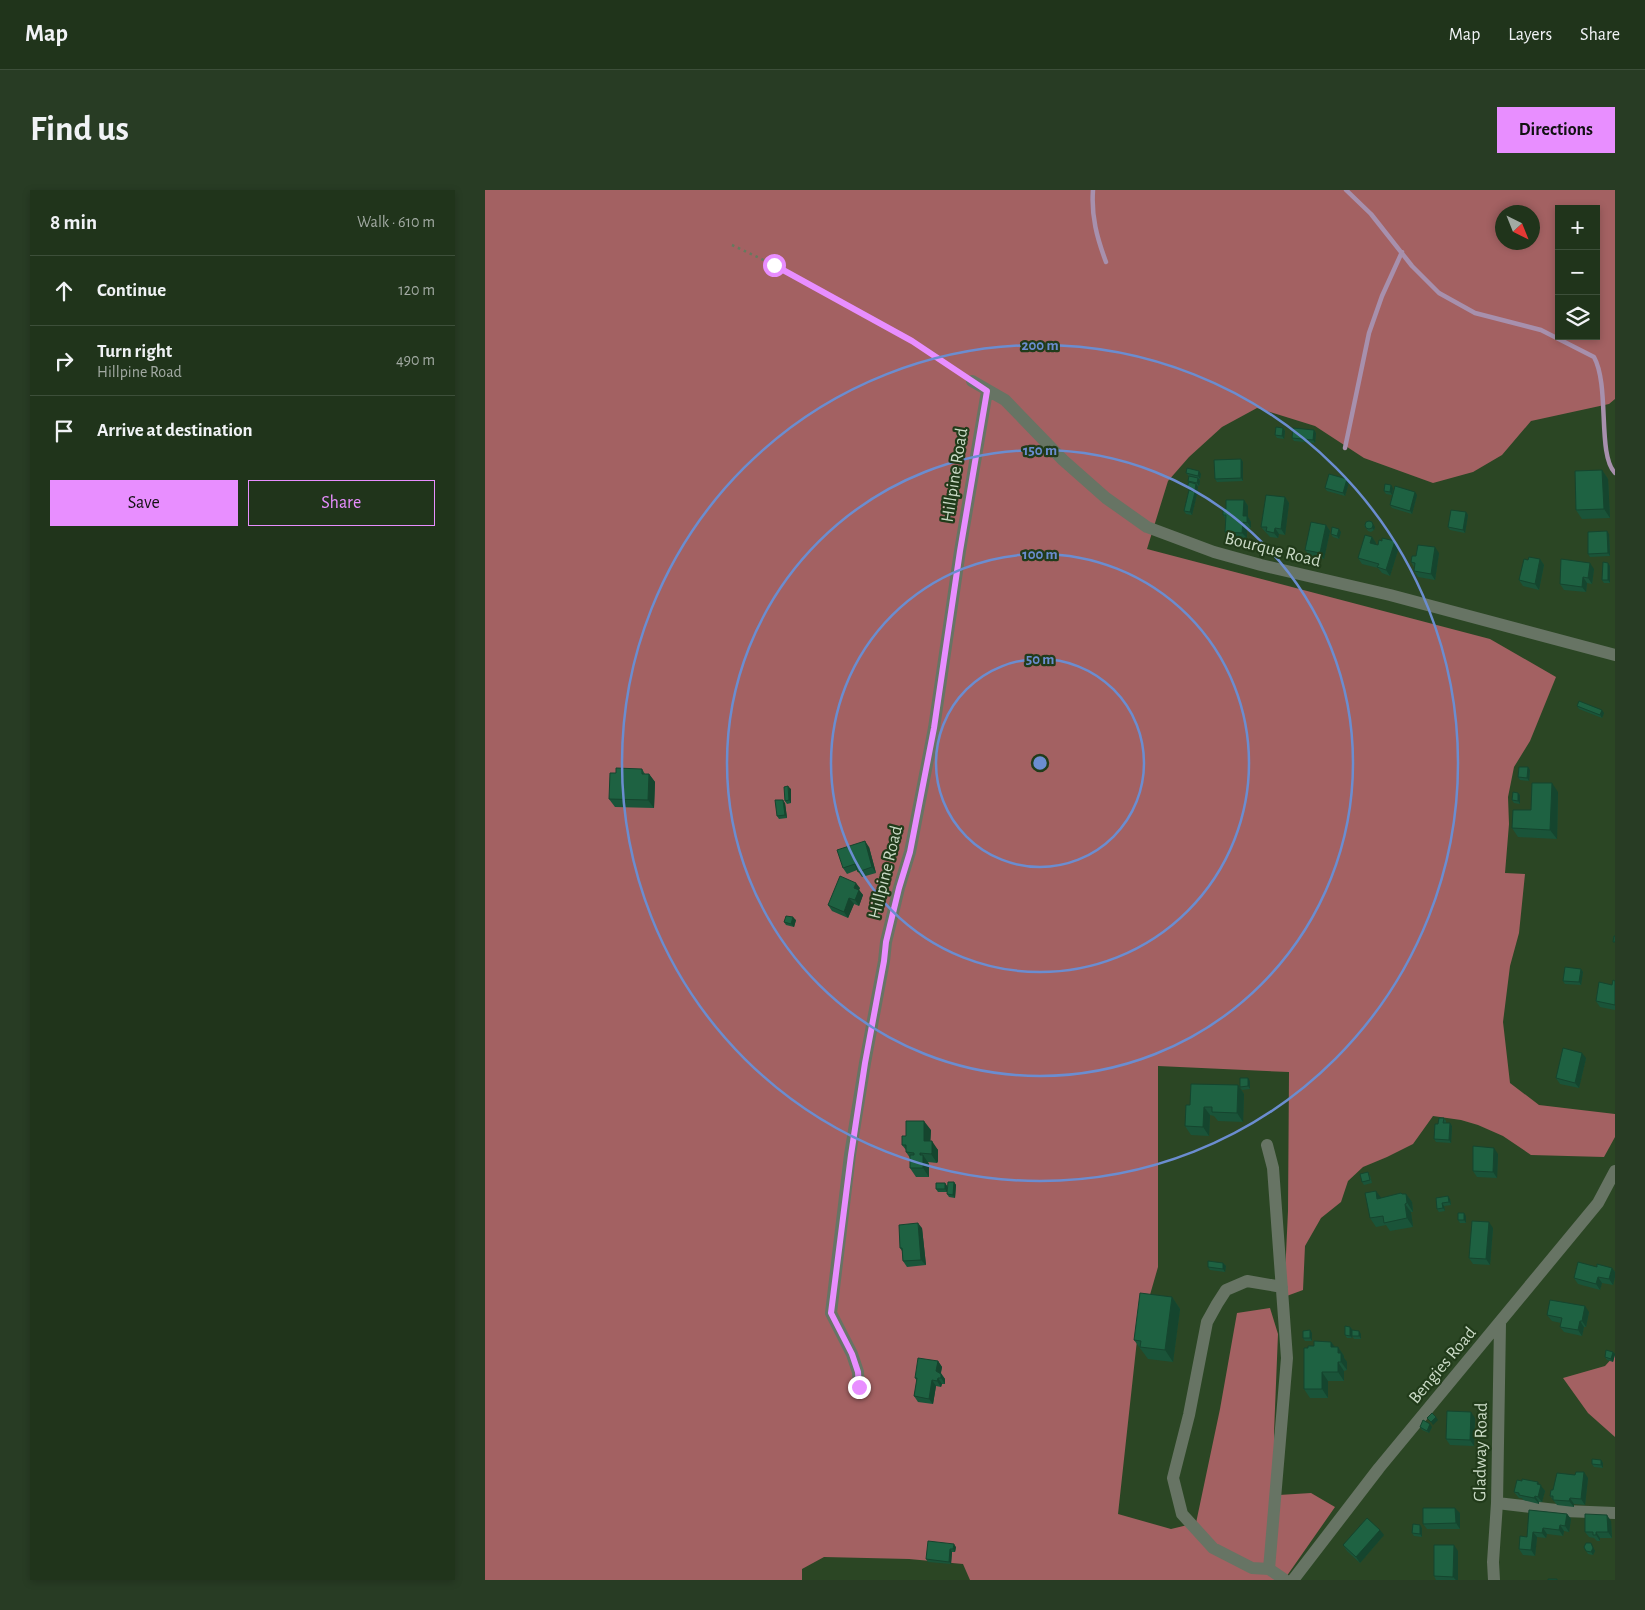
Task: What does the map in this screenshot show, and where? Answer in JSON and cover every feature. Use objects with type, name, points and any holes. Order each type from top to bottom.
[{"type":"street","name":"Bourque Road","points":[[972,381],[1005,400],[1063,460],[1106,498],[1147,527],[1214,552],[1261,565],[1390,595],[1615,655]]},
{"type":"street","name":"Hillpine Road","points":[[859,1387],[858,1372],[852,1354],[831,1313],[849,1165],[886,942],[910,852],[934,728],[961,542],[987,391]]},
{"type":"street","points":[[1267,1145],[1273,1168],[1287,1358],[1269,1569]]},
{"type":"street","name":"Bengies Road","points":[[1293,1580],[1319,1544],[1455,1374],[1499,1324],[1598,1203],[1615,1171]]},
{"type":"street","points":[[1282,1286],[1247,1281],[1226,1290],[1217,1304],[1207,1322],[1189,1415],[1173,1478],[1182,1514],[1213,1548],[1252,1568],[1269,1569],[1285,1580]]},
{"type":"street","name":"Gladway Road","points":[[1494,1580],[1499,1324]]},
{"type":"street","points":[[1497,1502],[1565,1511],[1615,1512]]},
{"type":"path","points":[[732,245],[774,265],[912,341],[972,381]]},
{"type":"shaded area","points":[[485,190],[1615,190],[1615,399],[1609,404],[1531,421],[1502,455],[1473,472],[1433,483],[1364,458],[1315,426],[1257,408],[1222,427],[1189,457],[1168,481],[1147,549],[1490,639],[1556,677],[1530,741],[1514,767],[1508,797],[1509,824],[1505,873],[1525,874],[1519,933],[1510,966],[1503,1022],[1510,1083],[1539,1105],[1615,1114],[1615,1137],[1604,1157],[1531,1155],[1503,1136],[1478,1125],[1461,1120],[1433,1116],[1413,1144],[1363,1167],[1348,1181],[1341,1202],[1321,1218],[1305,1246],[1303,1290],[1284,1297],[1288,1211],[1289,1072],[1158,1066],[1158,1267],[1137,1340],[1118,1514],[1171,1529],[1196,1523],[1220,1409],[1237,1313],[1270,1308],[1278,1334],[1274,1433],[1279,1495],[1311,1493],[1335,1507],[1284,1580],[970,1580],[963,1564],[909,1559],[824,1557],[802,1569],[802,1580],[485,1580]]},
{"type":"shaded area","points":[[1615,1355],[1615,1437],[1588,1413],[1563,1378],[1605,1366]]},
{"type":"building","points":[[1276,427],[1283,428],[1282,436],[1275,435]]},
{"type":"building","points":[[1293,428],[1314,430],[1313,440],[1292,438]]},
{"type":"building","points":[[1241,459],[1241,478],[1215,479],[1214,460]]},
{"type":"building","points":[[1187,468],[1199,471],[1198,476],[1186,473]]},
{"type":"building","points":[[1602,470],[1604,509],[1576,510],[1575,471]]},
{"type":"building","points":[[1329,474],[1347,479],[1343,493],[1325,488]]},
{"type":"building","points":[[1189,476],[1198,478],[1197,483],[1188,481]]},
{"type":"building","points":[[1189,482],[1196,484],[1195,490],[1187,487]]},
{"type":"building","points":[[1385,484],[1391,485],[1390,492],[1384,491]]},
{"type":"building","points":[[1395,486],[1415,492],[1410,511],[1390,505]]},
{"type":"building","points":[[1189,490],[1195,492],[1190,512],[1184,511]]},
{"type":"building","points":[[1266,495],[1285,497],[1281,529],[1275,528],[1274,533],[1266,531],[1267,527],[1261,527]]},
{"type":"building","points":[[1226,500],[1244,500],[1243,516],[1247,516],[1247,523],[1243,522],[1242,533],[1225,532],[1226,515],[1223,515],[1223,509],[1226,509]]},
{"type":"building","points":[[1451,510],[1466,512],[1463,530],[1448,527]]},
{"type":"building","points":[[1369,521],[1373,525],[1369,529],[1365,525]]},
{"type":"building","points":[[1311,522],[1326,525],[1320,553],[1305,550]]},
{"type":"building","points":[[1332,527],[1339,529],[1337,536],[1331,534]]},
{"type":"building","points":[[1607,531],[1608,553],[1588,554],[1588,532]]},
{"type":"building","points":[[1365,535],[1372,537],[1370,543],[1378,545],[1379,540],[1382,541],[1382,538],[1395,541],[1386,570],[1377,567],[1379,564],[1358,558]]},
{"type":"building","points":[[1418,545],[1435,547],[1431,574],[1414,571],[1415,563],[1411,562],[1412,556],[1416,556]]},
{"type":"building","points":[[1529,557],[1540,559],[1535,584],[1519,580],[1524,559],[1528,560]]},
{"type":"building","points":[[1561,559],[1590,563],[1588,578],[1583,577],[1582,587],[1560,584]]},
{"type":"building","points":[[1603,562],[1608,563],[1608,580],[1602,580]]},
{"type":"building","points":[[1579,701],[1602,710],[1600,715],[1577,706]]},
{"type":"building","points":[[1519,767],[1528,767],[1527,778],[1518,777]]},
{"type":"building","points":[[616,768],[642,769],[642,774],[649,774],[648,800],[609,799],[610,773],[616,773]]},
{"type":"building","points":[[1532,783],[1552,783],[1550,830],[1512,828],[1513,810],[1531,810]]},
{"type":"building","points":[[788,786],[789,800],[785,801],[784,787]]},
{"type":"building","points":[[1513,792],[1518,793],[1518,801],[1512,800]]},
{"type":"building","points":[[775,800],[783,800],[785,815],[777,816]]},
{"type":"building","points":[[865,841],[872,867],[858,872],[855,864],[843,868],[837,850]]},
{"type":"building","points":[[840,876],[856,883],[854,888],[859,890],[855,900],[849,898],[844,912],[828,905]]},
{"type":"building","points":[[786,916],[793,917],[791,924],[784,922]]},
{"type":"building","points":[[1565,967],[1581,969],[1579,982],[1563,981]]},
{"type":"building","points":[[1613,980],[1615,981],[1615,1005],[1596,1001],[1599,982],[1612,985]]},
{"type":"building","points":[[1563,1048],[1582,1053],[1575,1083],[1556,1078]]},
{"type":"building","points":[[1240,1078],[1248,1078],[1248,1086],[1240,1087]]},
{"type":"building","points":[[1191,1084],[1238,1085],[1237,1113],[1212,1112],[1212,1107],[1204,1107],[1203,1127],[1185,1126],[1186,1105],[1190,1105]]},
{"type":"building","points":[[1439,1118],[1444,1118],[1443,1123],[1450,1123],[1449,1140],[1434,1139],[1435,1124],[1438,1124]]},
{"type":"building","points":[[906,1121],[924,1121],[924,1141],[932,1141],[931,1154],[920,1153],[920,1155],[923,1155],[923,1168],[910,1168],[910,1155],[914,1155],[914,1153],[906,1152],[906,1145],[902,1145],[902,1136],[906,1136]]},
{"type":"building","points":[[1473,1146],[1494,1148],[1493,1172],[1473,1171]]},
{"type":"building","points":[[1368,1172],[1370,1180],[1362,1182],[1360,1174]]},
{"type":"building","points":[[948,1182],[954,1182],[953,1195],[947,1194]]},
{"type":"building","points":[[936,1183],[945,1183],[945,1189],[936,1189]]},
{"type":"building","points":[[1376,1191],[1377,1199],[1401,1193],[1406,1194],[1407,1218],[1384,1223],[1383,1216],[1370,1218],[1365,1193]]},
{"type":"building","points":[[1448,1196],[1449,1202],[1442,1203],[1443,1208],[1437,1209],[1436,1198]]},
{"type":"building","points":[[1458,1213],[1464,1213],[1464,1220],[1458,1220]]},
{"type":"building","points":[[1472,1221],[1489,1222],[1486,1259],[1469,1258]]},
{"type":"building","points":[[918,1223],[921,1260],[903,1261],[902,1248],[900,1248],[899,1225]]},
{"type":"building","points":[[1208,1261],[1223,1263],[1223,1269],[1208,1267]]},
{"type":"building","points":[[1578,1262],[1597,1267],[1597,1264],[1612,1268],[1609,1279],[1598,1277],[1596,1284],[1574,1278]]},
{"type":"building","points":[[1140,1293],[1172,1297],[1165,1350],[1140,1347],[1141,1341],[1134,1340]]},
{"type":"building","points":[[1550,1300],[1585,1306],[1578,1330],[1560,1327],[1562,1318],[1547,1315]]},
{"type":"building","points":[[1345,1326],[1350,1327],[1350,1336],[1345,1335]]},
{"type":"building","points":[[1310,1330],[1310,1338],[1303,1338],[1303,1331]]},
{"type":"building","points":[[1352,1330],[1359,1331],[1359,1336],[1352,1336]]},
{"type":"building","points":[[1314,1341],[1331,1342],[1331,1347],[1338,1347],[1338,1353],[1341,1353],[1341,1362],[1338,1362],[1338,1372],[1322,1372],[1322,1389],[1304,1389],[1304,1348],[1314,1346]]},
{"type":"building","points":[[1606,1350],[1613,1352],[1611,1359],[1605,1357]]},
{"type":"building","points":[[918,1358],[938,1361],[936,1371],[941,1374],[941,1378],[938,1378],[937,1381],[932,1380],[929,1399],[914,1396]]},
{"type":"building","points":[[1447,1411],[1471,1412],[1470,1440],[1446,1439]]},
{"type":"building","points":[[1432,1413],[1436,1417],[1431,1422],[1427,1418]]},
{"type":"building","points":[[1423,1420],[1430,1424],[1427,1431],[1420,1427]]},
{"type":"building","points":[[1592,1459],[1601,1460],[1601,1465],[1592,1464]]},
{"type":"building","points":[[1576,1472],[1584,1472],[1581,1499],[1570,1498],[1569,1501],[1553,1500],[1553,1496],[1550,1496],[1557,1473],[1575,1475]]},
{"type":"building","points":[[1522,1479],[1538,1482],[1537,1484],[1541,1485],[1538,1497],[1519,1495],[1519,1493],[1514,1492],[1517,1480],[1522,1481]]},
{"type":"building","points":[[1423,1508],[1455,1508],[1456,1523],[1423,1524]]},
{"type":"building","points":[[1529,1510],[1567,1514],[1565,1526],[1560,1525],[1559,1530],[1543,1528],[1542,1533],[1533,1532],[1531,1550],[1519,1549],[1520,1536],[1527,1537]]},
{"type":"building","points":[[1585,1514],[1607,1515],[1608,1532],[1596,1532],[1596,1535],[1593,1535],[1593,1532],[1585,1532]]},
{"type":"building","points":[[1367,1518],[1380,1530],[1356,1557],[1343,1545]]},
{"type":"building","points":[[1413,1524],[1420,1525],[1420,1534],[1412,1533]]},
{"type":"building","points":[[928,1541],[954,1544],[953,1549],[950,1549],[949,1562],[926,1559]]},
{"type":"building","points":[[1586,1543],[1591,1543],[1593,1548],[1591,1552],[1586,1551],[1584,1547]]},
{"type":"building","points":[[1434,1545],[1454,1545],[1453,1577],[1434,1576]]},
{"type":"waterway","points":[[1093,190],[1095,227],[1106,262]]},
{"type":"waterway","points":[[1346,190],[1371,214],[1412,266],[1439,293],[1475,313],[1541,330],[1594,357],[1599,370],[1601,385],[1606,451],[1615,473]]},
{"type":"waterway","points":[[1345,448],[1369,333],[1382,296],[1402,252]]},
{"type":"route","points":[[774,265],[912,341],[987,391],[981,414],[934,728],[910,852],[886,942],[851,1155],[831,1313],[852,1354],[858,1372],[859,1387]]}]
